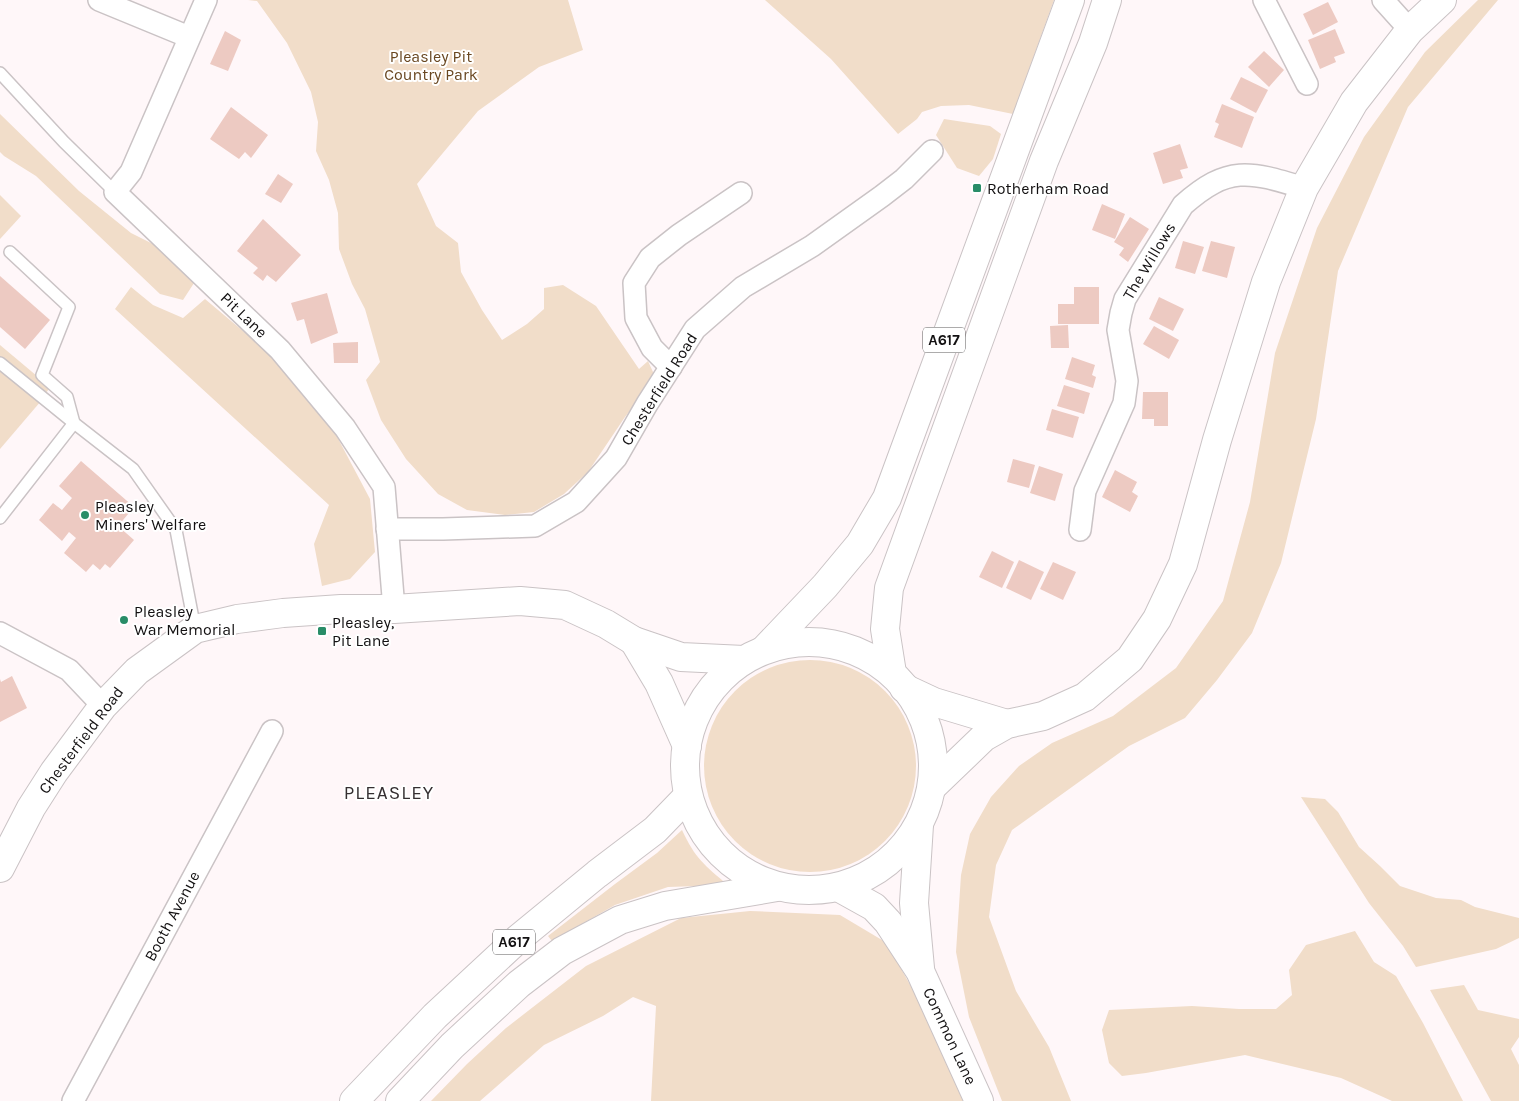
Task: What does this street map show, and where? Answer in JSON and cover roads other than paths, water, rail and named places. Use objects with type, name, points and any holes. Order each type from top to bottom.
[{"type":"main road","name":"A617","points":[[754,654],[825,586],[860,544],[887,498],[1070,0]]},
{"type":"main road","name":"A617","points":[[898,680],[885,629],[890,588],[1044,161],[1093,43],[1107,0]]},
{"type":"main road","points":[[932,787],[984,737],[1006,724],[1042,716],[1085,697],[1130,660],[1157,619],[1183,564],[1217,440],[1266,282],[1304,188],[1354,102],[1410,30],[1442,0]]},
{"type":"main road","name":"Chesterfield Road","points":[[0,868],[40,794],[103,706],[137,671],[194,629],[237,619],[283,613],[520,601],[566,605],[606,624],[634,642]]},
{"type":"main road","points":[[634,642],[681,657],[754,654],[797,642],[825,642],[847,647],[867,656],[898,680],[934,702],[1006,724]]},
{"type":"main road","points":[[634,642],[659,683],[687,746]]},
{"type":"main road","points":[[754,654],[711,688],[691,724],[684,767],[687,797],[705,836],[724,858],[760,882],[792,891],[823,891],[864,879],[893,859],[919,825],[927,808],[932,787],[932,744],[918,705],[898,680]]},
{"type":"main road","name":"A617","points":[[354,1101],[435,1016],[519,938],[597,874],[655,830],[687,797]]},
{"type":"main road","points":[[919,825],[914,904],[920,971]]},
{"type":"main road","points":[[838,886],[874,907],[888,922],[920,971]]},
{"type":"main road","name":"A617","points":[[400,1101],[459,1039],[519,984],[562,951],[620,920],[665,906],[778,887]]},
{"type":"main road","name":"Common Lane","points":[[920,971],[979,1101]]},
{"type":"street","points":[[99,0],[189,37]]},
{"type":"street","points":[[115,192],[130,172],[206,0]]},
{"type":"street","points":[[1264,0],[1307,84]]},
{"type":"street","points":[[1384,0],[1410,30]]},
{"type":"street","name":"Chesterfield Road","points":[[386,529],[535,526],[576,502],[616,458],[647,404],[695,329],[743,287],[812,246],[904,179],[932,151]]},
{"type":"street","name":"The Willows","points":[[1080,530],[1085,492],[1124,403],[1127,381],[1118,330],[1120,313],[1125,299],[1182,205],[1211,184],[1225,177],[1240,174],[1259,175],[1304,188]]},
{"type":"street","name":"Pit Lane","points":[[115,192],[280,350],[345,428],[384,487],[394,608]]},
{"type":"street","points":[[671,367],[652,348],[636,318],[634,283],[650,258],[679,234],[741,193]]},
{"type":"street","points":[[0,633],[69,670],[103,706]]},
{"type":"street","name":"Booth Avenue","points":[[73,1101],[272,732]]},
{"type":"lane","name":"Pit Lane","points":[[0,73],[64,142],[115,192]]},
{"type":"lane","points":[[10,252],[69,307],[42,375],[67,397],[74,423]]},
{"type":"lane","points":[[0,363],[133,469],[176,530],[194,629]]},
{"type":"lane","points":[[0,518],[74,423]]},
{"type":"place","name":"Rotherham Road","points":[[977,188]]},
{"type":"place","name":"Pleasley Miners' Welfare","points":[[85,515]]},
{"type":"place","name":"Pleasley War Memorial","points":[[124,620]]},
{"type":"place","name":"Pleasley, Pit Lane","points":[[322,631]]},
{"type":"district","name":"PLEASLEY","points":[[389,793]]},
{"type":"park label","name":"Pleasley Pit Country Park","points":[[431,65]]}]
